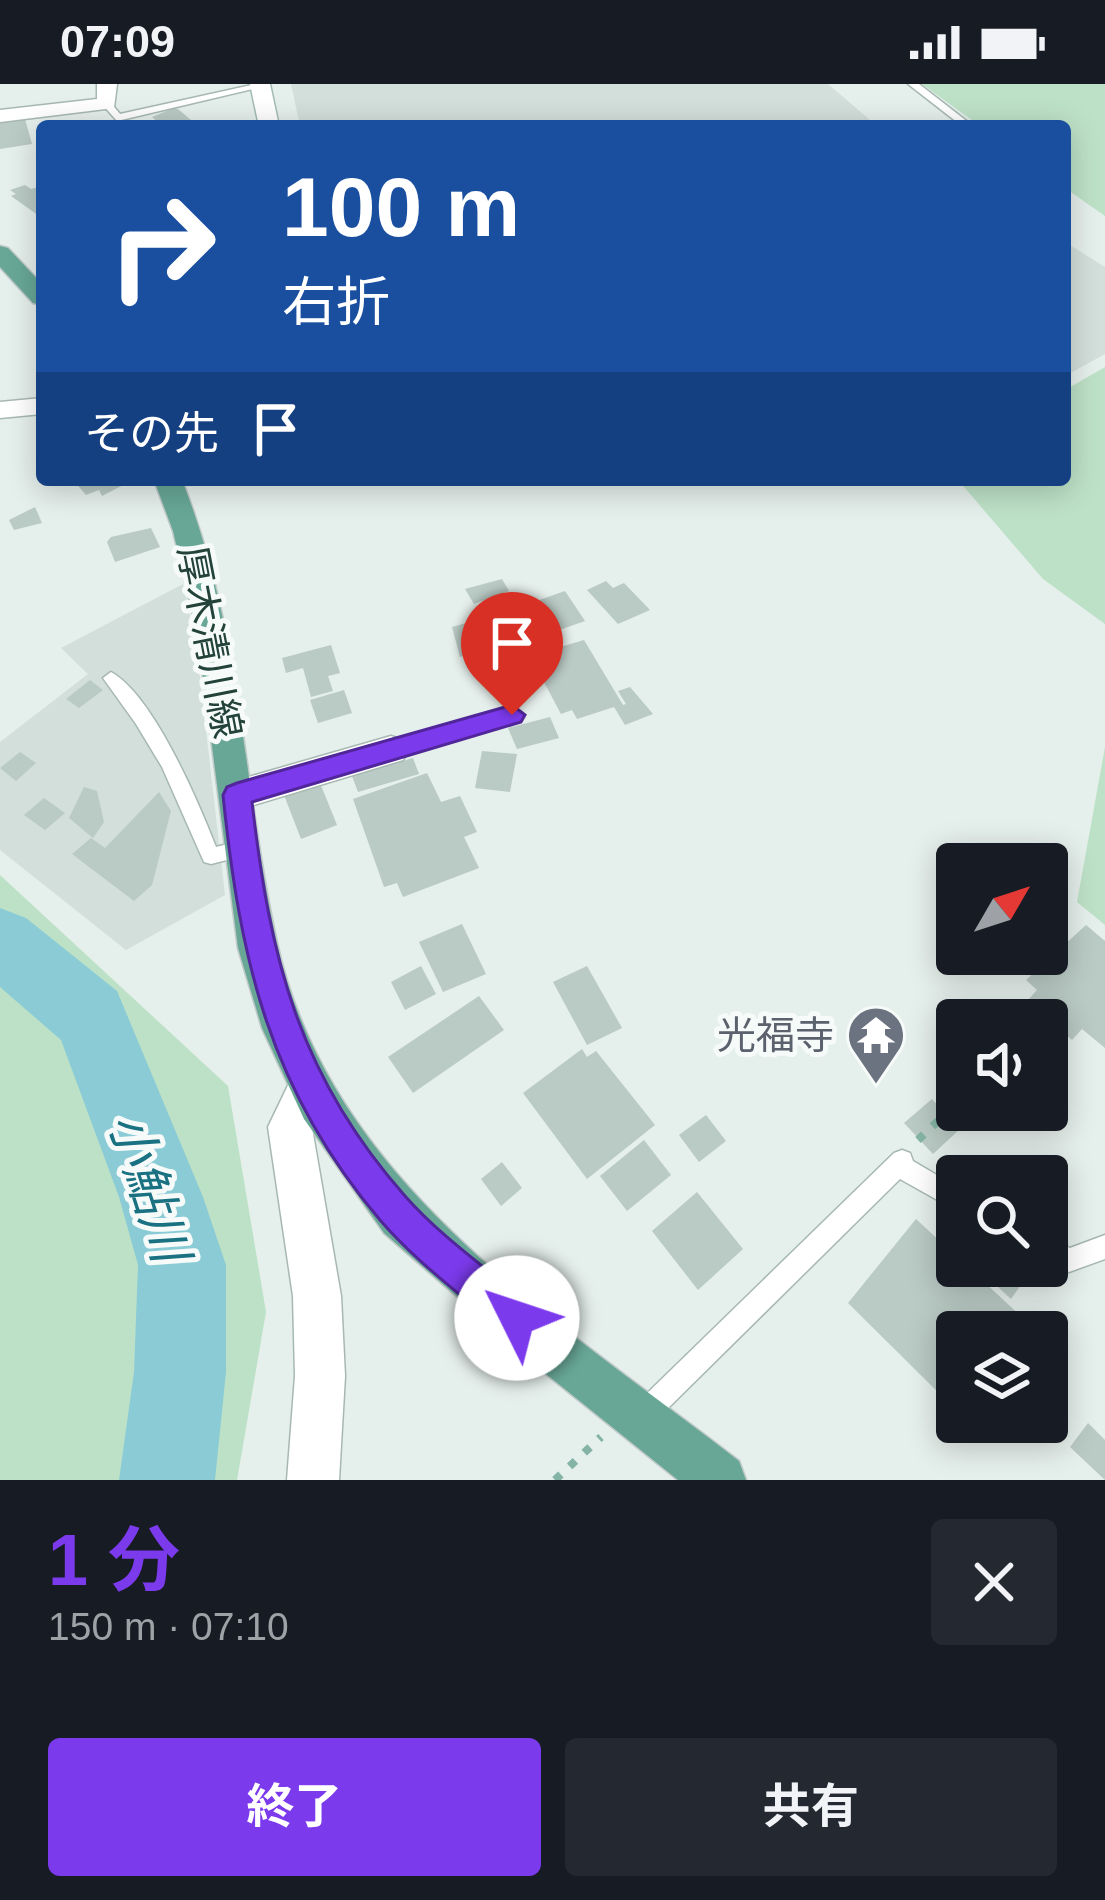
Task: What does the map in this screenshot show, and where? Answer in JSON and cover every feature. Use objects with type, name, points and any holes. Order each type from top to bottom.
[{"type":"main road","points":[[0,253],[36,292]]},
{"type":"main road","name":"厚木清川線","points":[[170,486],[207,591],[250,910],[277,1015],[309,1088],[348,1152],[395,1212],[517,1318],[720,1480]]},
{"type":"street","points":[[260,85],[268,120]]},
{"type":"street","points":[[0,116],[107,94]]},
{"type":"street","points":[[0,410],[36,407]]},
{"type":"street","points":[[237,795],[391,750]]},
{"type":"street","points":[[309,1088],[290,1127],[317,1296],[320,1376],[313,1480]]},
{"type":"lane","points":[[913,84],[960,120]]},
{"type":"lane","points":[[107,94],[117,118],[260,85]]},
{"type":"lane","points":[[111,678],[134,703],[179,779],[211,856],[243,848]]},
{"type":"lane","points":[[391,750],[512,715]]},
{"type":"lane","points":[[636,1413],[900,1163],[936,1186]]},
{"type":"lane","points":[[1068,1259],[1105,1247]]},
{"type":"path","points":[[900,1163],[904,1153],[936,1122]]},
{"type":"path","points":[[555,1480],[636,1413]]},
{"type":"shaded area","points":[[291,84],[828,84],[870,120],[299,120]]},
{"type":"shaded area","points":[[1071,246],[1105,267],[1105,354],[1071,373]]},
{"type":"shaded area","points":[[183,584],[196,644],[225,895],[126,950],[0,850],[0,742],[88,674],[61,648]]},
{"type":"green space","points":[[922,84],[1105,84],[1105,216],[1071,192],[1071,120],[972,120]]},
{"type":"green space","points":[[1105,367],[1105,624],[1043,579],[963,486],[1071,486],[1071,387]]},
{"type":"green space","points":[[1105,747],[1105,925],[1077,902]]},
{"type":"green space","points":[[0,875],[228,1086],[266,1312],[237,1480],[0,1480]]},
{"type":"building","points":[[174,108],[191,120],[155,120],[152,117]]},
{"type":"building","points":[[25,119],[32,144],[0,149],[0,122]]},
{"type":"building","points":[[25,185],[36,188],[36,214],[11,196],[16,194],[10,190]]},
{"type":"building","points":[[78,486],[121,486],[102,496],[99,490],[86,495]]},
{"type":"building","points":[[35,507],[42,523],[14,530],[9,520]]},
{"type":"building","points":[[151,528],[160,547],[115,562],[107,542],[111,537]]},
{"type":"building","points":[[502,579],[509,591],[474,604],[465,589]]},
{"type":"building","points":[[606,581],[613,588],[624,583],[650,610],[618,624],[587,590]]},
{"type":"building","points":[[565,591],[585,621],[548,634],[528,604]]},
{"type":"building","points":[[512,610],[520,613],[537,645],[470,665],[466,655],[460,657],[452,627]]},
{"type":"building","points":[[584,640],[623,705],[618,691],[630,687],[653,714],[625,725],[614,707],[577,719],[572,710],[561,714],[530,656]]},
{"type":"building","points":[[331,645],[340,673],[328,676],[333,691],[311,697],[303,668],[286,673],[282,658]]},
{"type":"building","points":[[90,680],[103,690],[79,708],[66,699]]},
{"type":"building","points":[[344,690],[352,713],[318,723],[310,700]]},
{"type":"building","points":[[550,717],[559,738],[517,749],[508,728]]},
{"type":"building","points":[[482,751],[517,754],[510,792],[475,788]]},
{"type":"building","points":[[20,752],[36,763],[16,781],[0,768]]},
{"type":"building","points":[[413,758],[419,774],[358,792],[352,776]]},
{"type":"building","points":[[427,773],[441,802],[460,796],[477,832],[464,837],[479,868],[403,897],[397,883],[384,887],[353,799]]},
{"type":"building","points":[[320,783],[337,825],[301,839],[284,795]]},
{"type":"building","points":[[84,787],[97,791],[104,822],[93,838],[69,818]]},
{"type":"building","points":[[159,792],[171,811],[152,885],[134,901],[72,854],[91,838],[105,848]]},
{"type":"building","points":[[44,798],[65,813],[45,830],[24,815]]},
{"type":"building","points":[[462,924],[486,974],[443,992],[419,942]]},
{"type":"building","points":[[1086,925],[1105,941],[1105,1048],[1082,1029],[1072,1040],[1068,1037],[1068,999],[1029,999],[1037,990],[1026,980],[1031,975],[1068,975],[1068,942]]},
{"type":"building","points":[[421,966],[436,994],[405,1010],[391,982]]},
{"type":"building","points":[[587,966],[622,1028],[587,1045],[553,982]]},
{"type":"building","points":[[479,996],[504,1030],[413,1093],[388,1057]]},
{"type":"building","points":[[582,1049],[587,1057],[596,1051],[655,1125],[587,1179],[523,1093]]},
{"type":"building","points":[[932,1099],[936,1131],[958,1131],[933,1154],[904,1123]]},
{"type":"building","points":[[706,1115],[726,1141],[699,1162],[679,1135]]},
{"type":"building","points":[[644,1140],[671,1175],[627,1211],[600,1176]]},
{"type":"building","points":[[502,1162],[522,1188],[501,1206],[481,1179]]},
{"type":"building","points":[[697,1192],[743,1249],[698,1290],[652,1231]]},
{"type":"building","points":[[916,1219],[936,1238],[936,1287],[990,1287],[1015,1311],[936,1311],[936,1390],[848,1303]]},
{"type":"building","points":[[998,1287],[1019,1287],[1011,1299]]},
{"type":"building","points":[[1088,1423],[1105,1440],[1105,1480],[1070,1447]]},
{"type":"waterway","name":"小鮎川","points":[[0,941],[90,1017],[161,1197],[182,1265],[180,1372],[167,1480]]},
{"type":"place","name":"光福寺","points":[[876,1086]]},
{"type":"route","points":[[512,715],[237,795],[250,910],[277,1015],[309,1088],[348,1152],[395,1212],[517,1318]]}]
